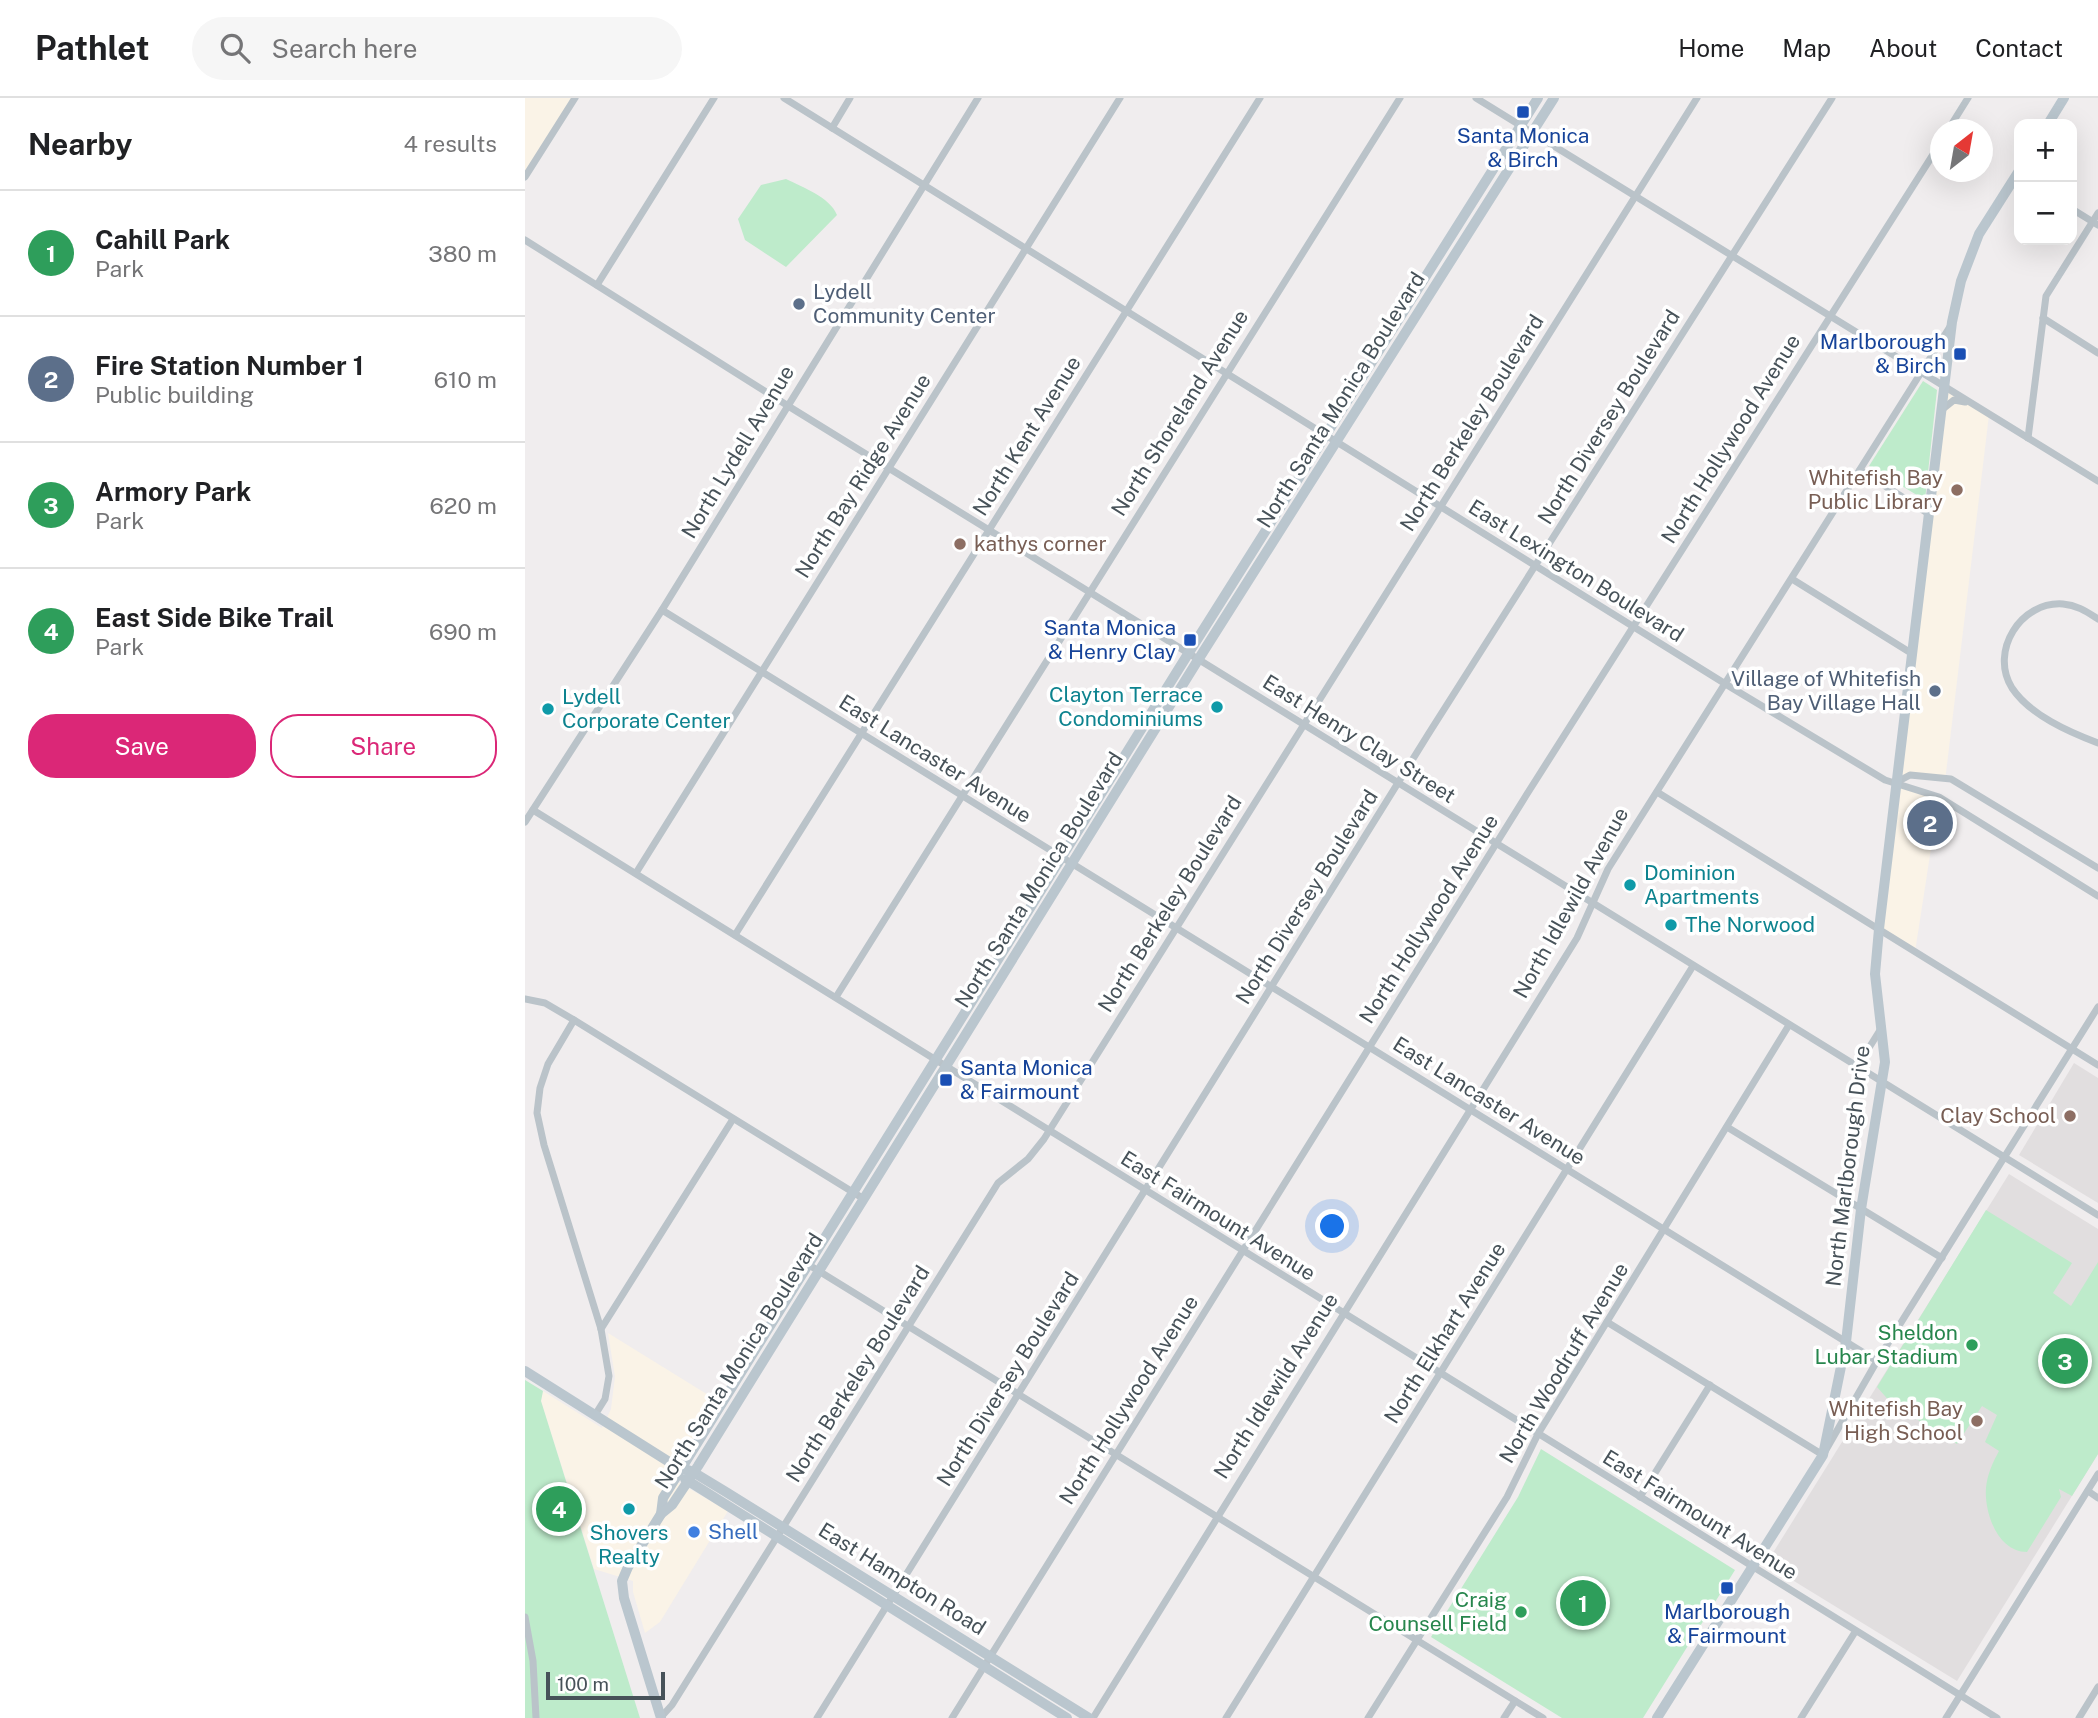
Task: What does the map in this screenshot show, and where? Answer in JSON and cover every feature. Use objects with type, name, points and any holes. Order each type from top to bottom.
[{"type":"street","points":[[525,177],[575,98]]},
{"type":"street","points":[[597,285],[714,98]]},
{"type":"street","name":"East Lexington Boulevard","points":[[784,98],[1725,684],[1885,780],[1940,797],[2098,896]]},
{"type":"street","points":[[832,128],[850,98]]},
{"type":"street","name":"North Lydell Avenue","points":[[525,822],[661,610],[978,98]]},
{"type":"street","name":"North Bay Ridge Avenue","points":[[636,873],[1120,98]]},
{"type":"street","name":"North Kent Avenue","points":[[735,935],[1260,98]]},
{"type":"street","name":"North Shoreland Avenue","points":[[836,998],[1400,98]]},
{"type":"street","points":[[1476,98],[1829,318],[2098,481]]},
{"type":"street","name":"North Santa Monica Boulevard","points":[[661,1514],[663,1498],[1188,654],[1538,98]]},
{"type":"street","name":"North Santa Monica Boulevard","points":[[661,1514],[672,1505],[694,1472],[1198,660],[1554,98]]},
{"type":"street","name":"North Berkeley Boulevard","points":[[661,1717],[672,1705],[999,1183],[1028,1159],[1048,1131],[1697,98]]},
{"type":"street","name":"North Diversey Boulevard","points":[[817,1718],[1398,784],[1832,98]]},
{"type":"street","points":[[1955,119],[1968,98]]},
{"type":"street","points":[[2051,119],[2064,98]]},
{"type":"street","name":"North Hollywood Avenue","points":[[952,1718],[1496,844],[1930,159]]},
{"type":"street","name":"North Idlewild Avenue","points":[[1091,1718],[1577,938],[1608,869],[1952,322],[1961,281],[1979,234],[2014,180]]},
{"type":"street","points":[[2077,212],[2095,224]]},
{"type":"street","points":[[2028,438],[2046,296],[2095,224],[2098,213]]},
{"type":"street","name":"East Henry Clay Street","points":[[525,240],[1188,654],[2098,1215]]},
{"type":"street","points":[[2043,318],[2098,353]]},
{"type":"street","name":"North Marlborough Drive","points":[[1657,1718],[1823,1455],[1846,1342],[1861,1209],[1885,1062],[1875,974],[1879,929],[1929,514],[1947,388],[1952,322]]},
{"type":"street","points":[[1929,359],[1939,349],[1950,344]]},
{"type":"street","points":[[1944,408],[1954,400],[1969,402]]},
{"type":"street","points":[[1860,470],[1929,514]]},
{"type":"street","points":[[1792,579],[1912,653]]},
{"type":"street","points":[[2098,619],[2074,606],[2061,604],[2042,608],[2017,625],[2008,640],[2005,655],[2007,675],[2021,698],[2059,725],[2098,743]]},
{"type":"street","name":"East Lancaster Avenue","points":[[661,610],[1877,1361]]},
{"type":"street","points":[[1897,782],[1910,775],[1951,779],[2098,868]]},
{"type":"street","points":[[1657,792],[2098,1065]]},
{"type":"street","name":"East Fairmount Avenue","points":[[533,810],[1751,1568],[1997,1718]]},
{"type":"street","name":"North Elkhart Avenue","points":[[1226,1718],[1693,966]]},
{"type":"street","points":[[525,999],[545,1003],[575,1020],[863,1199]]},
{"type":"street","points":[[1607,1322],[1823,1455],[1877,1361],[2098,1007]]},
{"type":"street","points":[[575,1020],[548,1064],[540,1087],[537,1113],[544,1145],[601,1329],[609,1376],[605,1399],[595,1415]]},
{"type":"street","name":"North Woodruff Avenue","points":[[1368,1718],[1507,1497],[1538,1434],[1789,1025]]},
{"type":"street","points":[[1857,1067],[1883,1027]]},
{"type":"street","points":[[601,1329],[733,1119]]},
{"type":"street","points":[[1727,1127],[1942,1258]]},
{"type":"street","points":[[809,1265],[1543,1718]]},
{"type":"street","name":"East Hampton Road","points":[[525,1371],[681,1469],[694,1472],[1091,1718]]},
{"type":"street","points":[[1640,1497],[1710,1385]]},
{"type":"street","points":[[681,1469],[686,1483]]},
{"type":"street","points":[[1946,1718],[2098,1474]]},
{"type":"street","name":"East Hampton Road","points":[[686,1483],[1067,1718]]},
{"type":"street","points":[[2088,1491],[2098,1498]]},
{"type":"street","points":[[720,1503],[726,1492]]},
{"type":"street","points":[[661,1514],[622,1581],[624,1598],[661,1717]]},
{"type":"street","points":[[525,1617],[533,1661],[536,1718]]},
{"type":"street","points":[[1801,1718],[1855,1632]]},
{"type":"street","points":[[2079,1718],[2098,1687]]},
{"type":"street","points":[[1504,1718],[1515,1701]]},
{"type":"shaded area","points":[[525,98],[575,98],[525,177]]},
{"type":"shaded area","points":[[1947,388],[1989,415],[1945,778],[1910,775],[1898,782],[1939,797],[1915,952],[1879,929]]},
{"type":"shaded area","name":"Clay School","points":[[2074,1063],[2098,1078],[2098,1203],[2019,1155]]},
{"type":"shaded area","name":"Whitefish Bay High School","points":[[2009,1174],[2098,1229],[2098,1454],[1957,1681],[1766,1564]]},
{"type":"shaded area","points":[[608,1333],[718,1401],[669,1477],[728,1511],[660,1622],[645,1633],[633,1592],[633,1581],[594,1569],[541,1401],[543,1391],[602,1428],[611,1409],[615,1377]]},
{"type":"green space","points":[[786,179],[822,198],[837,215],[786,267],[745,240],[738,219],[761,185]]},
{"type":"green space","points":[[1923,381],[1937,390],[1925,500],[1869,466]]},
{"type":"green space","points":[[1986,1210],[2072,1263],[2053,1293],[2071,1306],[2098,1262],[2098,1454],[2072,1496],[2059,1489],[2061,1497],[2027,1552],[2008,1546],[1995,1529],[1987,1509],[1987,1483],[1999,1451],[1985,1442],[1997,1415],[1982,1406],[1957,1444],[1892,1404],[1877,1387]]},
{"type":"green space","points":[[525,1380],[543,1391],[541,1401],[640,1718],[525,1718]]},
{"type":"green space","points":[[1541,1449],[1735,1570],[1643,1718],[1562,1718],[1431,1637],[1518,1497]]},
{"type":"place","name":"Santa Monica & Birch","points":[[1523,112]]},
{"type":"place","name":"Lydell Community Center","points":[[799,304]]},
{"type":"place","name":"Marlborough & Birch","points":[[1960,354]]},
{"type":"place","name":"Whitefish Bay Public Library","points":[[1957,490]]},
{"type":"place","name":"kathys corner","points":[[960,544]]},
{"type":"place","name":"Santa Monica & Henry Clay","points":[[1190,640]]},
{"type":"place","name":"Village of Whitefish Bay Village Hall","points":[[1935,691]]},
{"type":"place","name":"Clayton Terrace Condominiums","points":[[1217,707]]},
{"type":"place","name":"Lydell Corporate Center","points":[[548,709]]},
{"type":"place","name":"Fire Station Number 1","points":[[1930,823]]},
{"type":"place","name":"Dominion Apartments","points":[[1630,885]]},
{"type":"place","name":"The Norwood","points":[[1671,925]]},
{"type":"place","name":"Santa Monica & Fairmount","points":[[946,1080]]},
{"type":"place","name":"Clay School","points":[[2070,1116]]},
{"type":"place","name":"Sheldon Lubar Stadium","points":[[1972,1345]]},
{"type":"place","name":"Armory Park","points":[[2065,1361]]},
{"type":"place","name":"Whitefish Bay High School","points":[[1977,1421]]},
{"type":"place","name":"East Side Bike Trail","points":[[559,1509]]},
{"type":"place","name":"Shovers Realty","points":[[629,1509]]},
{"type":"place","name":"Shell","points":[[694,1532]]},
{"type":"place","name":"Marlborough & Fairmount","points":[[1727,1588]]},
{"type":"place","name":"Cahill Park","points":[[1583,1603]]},
{"type":"place","name":"Craig Counsell Field","points":[[1521,1612]]}]
